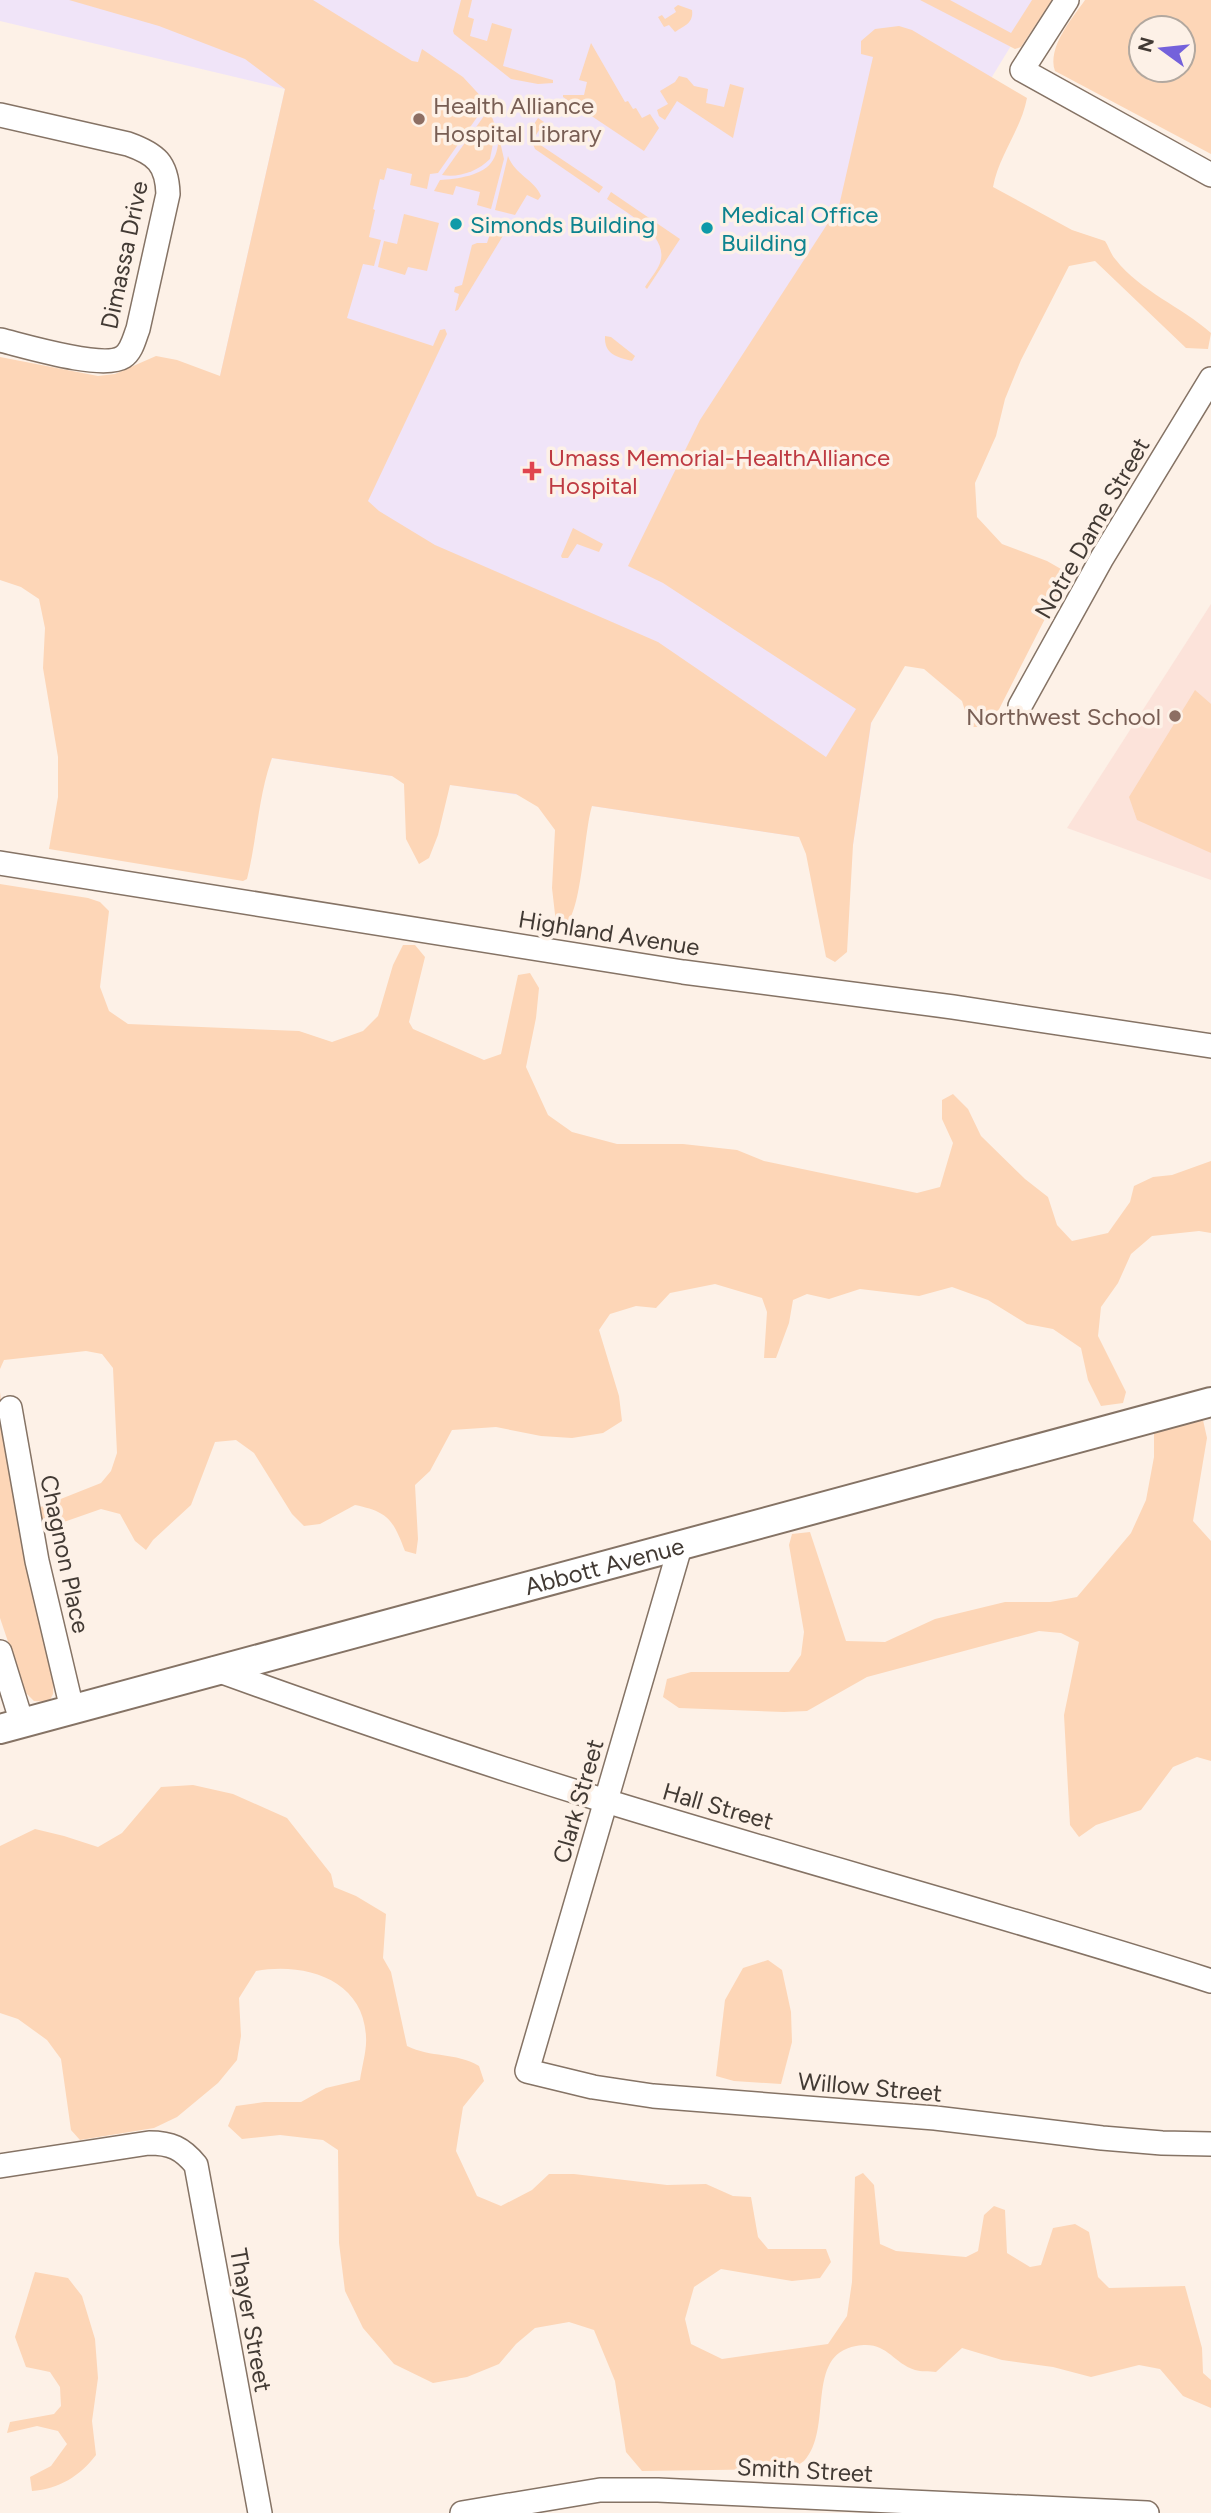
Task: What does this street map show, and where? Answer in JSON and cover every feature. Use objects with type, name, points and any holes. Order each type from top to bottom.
[{"type":"street","points":[[1068,0],[1022,70],[1211,175]]},
{"type":"street","name":"Dimassa Drive","points":[[0,115],[144,150],[158,160],[167,174],[168,194],[138,329],[130,350],[121,359],[95,362],[0,340]]},
{"type":"street","name":"Notre Dame Street","points":[[1020,706],[1102,558],[1211,380]]},
{"type":"street","name":"Highland Avenue","points":[[0,863],[684,972],[953,1007],[1211,1046]]},
{"type":"street","name":"Abbott Avenue","points":[[11,1726],[1211,1402]]},
{"type":"street","name":"Chagnon Place","points":[[10,1408],[37,1561],[72,1709]]},
{"type":"street","name":"Clark Street","points":[[527,2071],[680,1546]]},
{"type":"street","points":[[0,1652],[11,1726]]},
{"type":"street","name":"Hall Street","points":[[214,1670],[339,1714],[606,1801],[1070,1936],[1211,1981]]},
{"type":"street","name":"Willow Street","points":[[527,2071],[593,2087],[653,2096],[935,2118],[1114,2139],[1211,2144]]},
{"type":"street","name":"Thayer Street","points":[[0,2166],[149,2143],[167,2143],[185,2152],[196,2165],[260,2513]]},
{"type":"street","name":"Smith Street","points":[[462,2513],[600,2490],[658,2490],[1147,2513]]},
{"type":"shaded area","name":"Umass Memorial-HealthAlliance Hospital","points":[[0,0],[1039,0],[712,535],[883,645],[853,845],[271,758],[220,376],[285,89],[0,21]]},
{"type":"shaded area","points":[[69,0],[313,0],[412,61],[418,62],[422,49],[463,77],[487,103],[438,173],[430,174],[427,189],[410,185],[412,174],[387,168],[384,180],[380,179],[369,237],[381,240],[374,266],[363,264],[347,318],[433,346],[440,330],[445,329],[447,334],[368,501],[379,511],[435,545],[658,642],[826,757],[856,709],[663,583],[628,566],[700,420],[839,206],[873,57],[861,54],[861,41],[875,29],[899,26],[912,30],[1027,98],[993,187],[1072,230],[1105,241],[1114,258],[1137,281],[1211,333],[1208,349],[1186,348],[1095,261],[1069,266],[1021,360],[1005,399],[996,436],[975,483],[977,517],[1002,544],[1047,561],[1068,573],[1066,584],[1051,607],[990,727],[970,727],[962,701],[924,669],[905,666],[871,723],[853,845],[847,952],[835,962],[826,957],[806,854],[799,837],[592,806],[579,888],[571,917],[565,925],[556,923],[552,888],[555,830],[538,807],[516,794],[450,785],[438,835],[429,858],[419,864],[406,839],[404,784],[392,776],[272,758],[247,879],[243,881],[49,849],[58,797],[58,757],[43,668],[45,628],[39,599],[21,587],[0,580],[0,357],[98,376],[115,374],[156,356],[177,360],[220,376],[285,89],[245,59],[159,26]]},
{"type":"shaded area","points":[[461,0],[472,0],[468,17],[474,19],[470,36],[487,41],[492,23],[512,29],[503,66],[553,80],[553,83],[538,84],[511,79],[454,34]]},
{"type":"shaded area","points":[[920,0],[950,0],[1011,33],[1032,0],[1052,0],[1021,47],[1015,49]]},
{"type":"shaded area","points":[[1085,0],[1211,0],[1211,154],[1055,71],[1054,52],[1068,24]]},
{"type":"shaded area","points":[[678,5],[692,10],[692,14],[688,24],[675,32],[669,25],[664,27],[658,17],[662,15],[665,19],[676,12],[674,8]]},
{"type":"shaded area","points":[[591,43],[625,102],[628,101],[633,109],[636,108],[642,118],[650,114],[659,128],[644,151],[563,97],[584,95],[587,82],[579,80]]},
{"type":"shaded area","points":[[679,76],[687,78],[694,86],[708,89],[706,103],[724,107],[730,84],[744,88],[733,138],[677,101],[665,120],[659,116],[657,110],[668,104],[660,91],[675,82]]},
{"type":"shaded area","points":[[489,109],[496,128],[490,159],[468,173],[442,175]]},
{"type":"shaded area","points":[[538,118],[544,122],[533,140],[603,187],[599,193],[535,149],[532,141],[532,133]]},
{"type":"shaded area","points":[[499,137],[504,159],[491,209],[477,205],[480,192],[456,186],[453,195],[434,191],[440,180],[469,176],[483,170],[493,160]]},
{"type":"shaded area","points":[[508,156],[515,168],[541,196],[538,200],[527,195],[515,215],[495,210]]},
{"type":"shaded area","points":[[611,192],[680,239],[647,289],[645,287],[660,263],[658,243],[644,225],[607,199]]},
{"type":"shaded area","points":[[404,214],[439,223],[427,271],[408,267],[405,275],[378,267],[384,241],[397,244]]},
{"type":"shaded area","points":[[491,231],[504,234],[455,311],[459,294],[454,292],[455,287],[462,285],[472,245],[487,243]]},
{"type":"shaded area","points":[[605,336],[611,337],[635,356],[632,361],[609,351]]},
{"type":"shaded area","points":[[573,528],[603,544],[599,552],[577,544],[568,558],[562,558]]},
{"type":"shaded area","name":"Northwest School","points":[[1211,604],[1211,880],[1067,828]]},
{"type":"shaded area","points":[[1195,690],[1211,704],[1211,853],[1137,820],[1129,797]]},
{"type":"shaded area","points":[[0,884],[88,898],[100,902],[109,911],[100,987],[109,1011],[128,1024],[299,1031],[332,1042],[363,1031],[378,1016],[393,965],[403,945],[415,945],[425,957],[409,1022],[413,1029],[484,1060],[501,1054],[518,975],[530,973],[539,988],[526,1067],[548,1115],[572,1132],[617,1144],[683,1144],[737,1150],[764,1161],[917,1193],[940,1187],[953,1143],[942,1119],[942,1100],[953,1094],[968,1109],[981,1136],[1025,1179],[1048,1197],[1057,1225],[1072,1241],[1108,1233],[1130,1202],[1134,1186],[1153,1177],[1172,1175],[1211,1161],[1211,1233],[1199,1231],[1152,1236],[1131,1254],[1118,1283],[1101,1307],[1098,1336],[1126,1392],[1123,1403],[1101,1406],[1088,1380],[1081,1348],[1053,1329],[1027,1324],[988,1300],[952,1287],[919,1296],[860,1289],[829,1299],[807,1294],[793,1300],[789,1323],[776,1358],[764,1358],[767,1312],[762,1298],[715,1284],[670,1293],[656,1308],[636,1306],[610,1314],[599,1330],[619,1396],[622,1421],[603,1433],[572,1438],[541,1436],[496,1427],[452,1430],[430,1471],[415,1485],[418,1539],[416,1554],[405,1551],[393,1525],[383,1514],[355,1505],[320,1524],[304,1526],[292,1514],[254,1453],[236,1440],[215,1442],[191,1505],[153,1540],[146,1550],[135,1541],[120,1514],[101,1509],[61,1523],[42,1523],[38,1508],[101,1483],[111,1471],[117,1453],[113,1368],[102,1354],[86,1351],[4,1360],[0,1369]]},
{"type":"shaded area","points":[[0,1392],[13,1493],[54,1673],[53,1694],[49,1702],[34,1701],[25,1692],[0,1618]]},
{"type":"shaded area","points":[[1203,1420],[1207,1438],[1193,1521],[1211,1541],[1211,1761],[1197,1757],[1173,1767],[1141,1810],[1096,1825],[1079,1837],[1070,1825],[1064,1715],[1079,1642],[1061,1633],[1039,1631],[867,1677],[807,1711],[679,1708],[663,1697],[667,1679],[691,1672],[789,1672],[801,1655],[804,1632],[789,1545],[792,1534],[810,1532],[846,1641],[885,1642],[935,1619],[1005,1602],[1050,1602],[1077,1597],[1131,1533],[1146,1500],[1154,1457],[1154,1429]]},
{"type":"shaded area","points":[[193,1785],[233,1794],[287,1818],[331,1874],[334,1887],[356,1896],[386,1914],[383,1958],[391,1972],[407,2046],[479,2066],[484,2081],[463,2107],[456,2151],[477,2196],[501,2206],[532,2190],[549,2174],[574,2174],[667,2185],[706,2184],[733,2196],[751,2197],[758,2237],[768,2249],[826,2249],[831,2262],[820,2278],[792,2281],[721,2269],[694,2287],[685,2319],[691,2344],[722,2359],[828,2344],[847,2316],[852,2282],[855,2177],[863,2173],[874,2185],[880,2244],[896,2251],[966,2257],[978,2251],[984,2215],[994,2206],[1005,2210],[1007,2253],[1030,2267],[1041,2265],[1053,2228],[1075,2224],[1089,2232],[1098,2277],[1109,2288],[1185,2286],[1202,2348],[1203,2373],[1211,2380],[1211,2408],[1183,2396],[1160,2369],[1139,2365],[1091,2377],[1053,2367],[1002,2360],[962,2348],[936,2372],[915,2370],[875,2346],[856,2346],[840,2352],[830,2363],[813,2447],[799,2464],[790,2469],[642,2471],[626,2452],[615,2381],[594,2330],[569,2322],[535,2328],[516,2344],[499,2364],[467,2377],[433,2383],[394,2364],[363,2328],[345,2291],[339,2243],[338,2150],[323,2140],[280,2135],[242,2139],[228,2126],[236,2106],[264,2102],[301,2102],[326,2088],[360,2080],[366,2042],[363,2017],[355,2001],[343,1988],[328,1979],[293,1969],[256,1971],[239,1998],[241,2036],[237,2060],[218,2083],[177,2117],[154,2128],[80,2140],[71,2130],[61,2059],[47,2040],[18,2019],[0,2013],[0,1846],[35,1829],[98,1847],[122,1833],[161,1787]]},
{"type":"shaded area","points":[[768,1960],[782,1970],[791,2012],[792,2042],[781,2084],[734,2081],[716,2076],[725,2000],[743,1968]]},
{"type":"shaded area","points":[[35,2272],[68,2278],[82,2296],[95,2339],[98,2378],[92,2421],[96,2455],[68,2480],[32,2491],[30,2477],[51,2466],[67,2444],[58,2431],[37,2426],[7,2433],[10,2422],[54,2414],[61,2406],[60,2387],[50,2372],[26,2367],[15,2337]]},
{"type":"place","name":"Health Alliance Hospital Library","points":[[419,119]]},
{"type":"place","name":"Simonds Building","points":[[456,224]]},
{"type":"place","name":"Medical Office Building","points":[[707,228]]},
{"type":"place","name":"Umass Memorial-HealthAlliance Hospital","points":[[532,471]]},
{"type":"place","name":"Northwest School","points":[[1175,716]]}]
